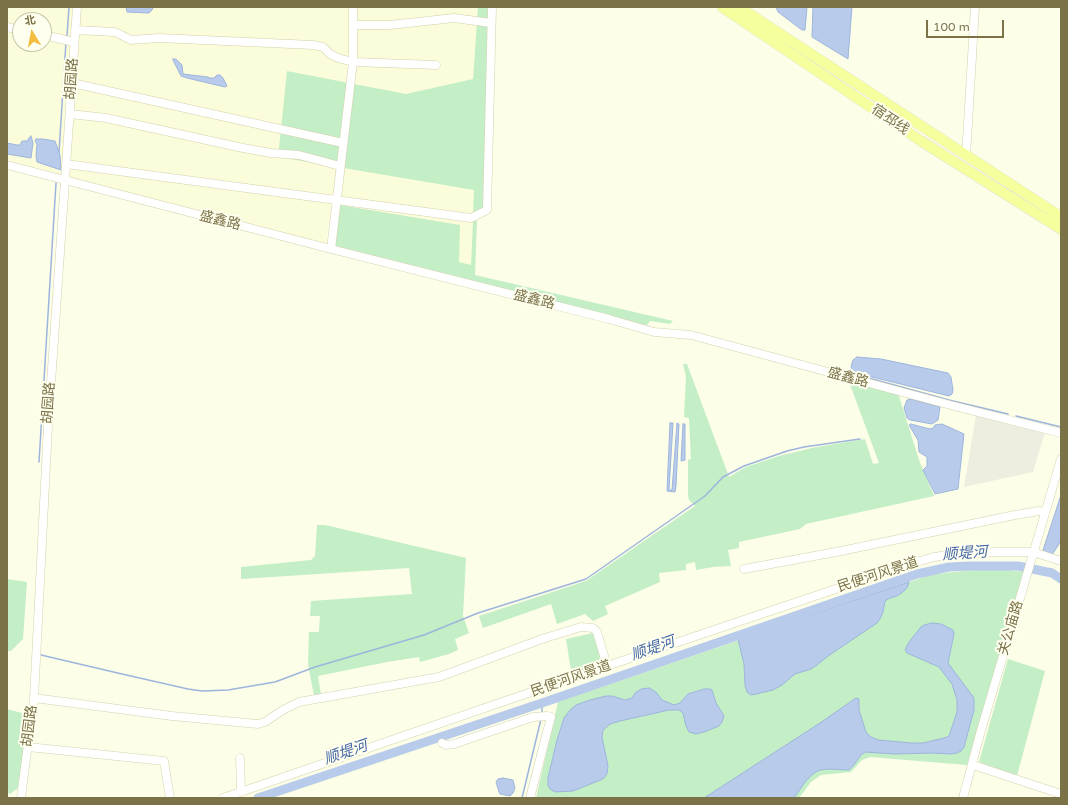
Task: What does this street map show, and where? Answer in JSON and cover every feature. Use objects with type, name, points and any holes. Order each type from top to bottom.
[{"type":"main road","name":"宿邳线","points":[[722,7],[921,141],[1061,229]]},
{"type":"main road","name":"宿邳线","points":[[739,7],[1061,217]]},
{"type":"street","name":"胡园路","points":[[21,798],[34,698],[48,426],[72,83],[69,41],[75,30],[77,7]]},
{"type":"street","points":[[331,249],[353,62],[353,7]]},
{"type":"street","points":[[66,164],[472,218],[487,210],[492,7]]},
{"type":"street","points":[[966,156],[975,7]]},
{"type":"street","points":[[353,25],[390,25],[454,18],[492,23]]},
{"type":"street","points":[[75,30],[115,32],[132,40],[159,38],[313,45],[323,47],[330,54],[338,58],[353,62],[436,65]]},
{"type":"street","points":[[52,37],[69,41]]},
{"type":"street","points":[[72,83],[343,143]]},
{"type":"street","points":[[70,114],[106,118],[243,148],[299,155],[340,166]]},
{"type":"street","name":"盛鑫路","points":[[7,165],[654,332],[691,335],[954,406],[1061,433]]},
{"type":"street","name":"关公庙路","points":[[963,798],[1044,512],[1061,459]]},
{"type":"street","points":[[744,569],[836,552],[1014,515],[1039,511],[1044,512]]},
{"type":"street","name":"民便河风景道","points":[[223,798],[607,666],[934,557],[975,552],[1033,554],[1061,561]]},
{"type":"street","points":[[34,698],[172,716],[258,724],[265,722],[283,710],[299,702],[439,677],[581,627],[593,628],[597,632],[607,666]]},
{"type":"street","points":[[442,743],[446,745],[454,744],[533,717],[551,717],[530,798]]},
{"type":"street","points":[[28,747],[164,761],[170,798]]},
{"type":"street","points":[[240,758],[241,792]]},
{"type":"street","points":[[973,765],[1061,794]]},
{"type":"shaded area","points":[[7,7],[478,7],[473,79],[406,94],[287,71],[278,157],[474,190],[471,265],[459,263],[460,225],[332,203],[325,248],[7,160]]},
{"type":"shaded area","points":[[478,7],[489,7],[484,208],[473,215],[474,190],[278,157],[287,71],[406,94],[473,79]]},
{"type":"shaded area","points":[[340,205],[460,225],[459,262],[471,265],[473,220],[477,221],[475,275],[673,321],[670,324],[650,321],[646,326],[335,247]]},
{"type":"shaded area","points":[[683,364],[687,364],[729,477],[746,467],[779,456],[812,448],[865,439],[873,464],[879,463],[848,379],[898,393],[919,460],[934,496],[806,524],[800,529],[739,542],[739,548],[728,550],[731,566],[696,570],[695,562],[686,564],[686,570],[659,573],[660,582],[605,606],[608,614],[593,621],[585,614],[557,624],[551,604],[483,628],[479,616],[586,581],[695,506],[689,500],[688,496],[688,460],[691,459],[689,418],[684,417],[686,376]]},
{"type":"shaded area","points":[[976,415],[1045,432],[1033,472],[964,487]]},
{"type":"shaded area","points":[[317,525],[325,525],[466,558],[463,616],[469,633],[455,639],[458,650],[420,662],[419,657],[318,676],[321,695],[314,696],[308,664],[309,632],[319,632],[320,616],[310,616],[311,601],[412,594],[409,568],[241,579],[241,567],[311,560],[315,556]]},
{"type":"shaded area","points":[[1003,569],[1024,572],[967,765],[870,757],[862,760],[851,772],[821,775],[811,782],[799,798],[536,798],[558,702],[930,575],[970,570]]},
{"type":"shaded area","points":[[7,579],[27,582],[23,639],[11,651],[7,651]]},
{"type":"shaded area","points":[[593,633],[605,665],[572,677],[566,639]]},
{"type":"shaded area","points":[[1008,659],[1045,671],[1017,776],[979,762]]},
{"type":"shaded area","points":[[7,709],[29,715],[18,788],[10,794],[7,792]]},
{"type":"water","points":[[126,7],[153,7],[149,13],[127,12]]},
{"type":"water","points":[[776,7],[807,7],[805,30],[802,30],[778,12]]},
{"type":"water","points":[[813,7],[852,7],[848,59],[812,37]]},
{"type":"water","points":[[173,59],[176,59],[182,65],[183,74],[210,78],[220,75],[227,86],[225,87],[181,76]]},
{"type":"water","points":[[31,136],[33,143],[31,158],[7,154],[7,143],[20,145],[22,141],[28,141]]},
{"type":"water","points":[[36,139],[55,141],[60,155],[61,170],[37,162]]},
{"type":"water","points":[[857,357],[881,359],[948,373],[951,377],[953,390],[952,394],[949,396],[856,373],[852,371],[851,366],[853,360]]},
{"type":"water","points":[[911,399],[940,407],[938,420],[932,424],[910,420],[907,418],[904,408],[907,400]]},
{"type":"water","points":[[670,423],[673,423],[669,490],[672,490],[677,423],[679,424],[675,492],[667,491]]},
{"type":"water","points":[[683,424],[685,424],[685,460],[681,461]]},
{"type":"water","points":[[911,424],[930,429],[935,425],[942,424],[964,434],[958,489],[935,494],[923,470],[927,466],[927,457],[919,452],[918,440],[909,425]]},
{"type":"water","points":[[1061,495],[1061,541],[1052,555],[1043,551]]},
{"type":"water","points":[[909,582],[907,588],[903,592],[885,601],[883,612],[877,623],[817,665],[811,669],[795,674],[782,685],[773,690],[751,695],[747,692],[745,685],[744,664],[738,639]]},
{"type":"water","points":[[932,623],[941,624],[953,630],[954,634],[948,663],[974,698],[974,710],[964,747],[961,751],[951,754],[895,754],[865,752],[849,770],[829,769],[820,770],[814,773],[805,782],[794,798],[704,798],[856,698],[859,699],[859,710],[866,732],[871,737],[878,740],[923,743],[949,736],[957,712],[957,700],[952,684],[939,667],[907,653],[905,650],[909,642],[921,627]]},
{"type":"water","points":[[649,688],[656,692],[662,700],[674,705],[680,703],[688,694],[704,689],[710,689],[712,690],[716,703],[724,716],[722,722],[719,726],[696,734],[689,732],[683,713],[679,710],[669,710],[610,724],[603,730],[602,737],[608,766],[607,774],[603,779],[573,791],[555,792],[550,789],[548,785],[548,778],[557,740],[564,718],[570,710],[576,705],[606,696],[612,696],[625,700],[632,698],[635,693],[641,689]]},
{"type":"water","points":[[503,778],[513,780],[515,788],[510,796],[500,794],[499,792],[496,782],[498,779]]},
{"type":"waterway","points":[[67,36],[69,7]]},
{"type":"waterway","points":[[59,152],[66,42]]},
{"type":"waterway","points":[[39,462],[56,183]]},
{"type":"waterway","points":[[847,372],[949,400],[1008,414]]},
{"type":"waterway","points":[[1016,416],[1061,427]]},
{"type":"waterway","points":[[41,655],[202,691],[228,690],[275,682],[315,667],[424,635],[478,613],[586,579],[705,496],[723,477],[744,466],[787,451],[804,447],[860,439]]},
{"type":"waterway","name":"顺堤河","points":[[258,798],[542,703],[917,574],[949,567],[1018,566],[1052,573],[1061,579]]},
{"type":"waterway","points":[[542,703],[542,714]]},
{"type":"waterway","points":[[522,798],[541,719]]}]
